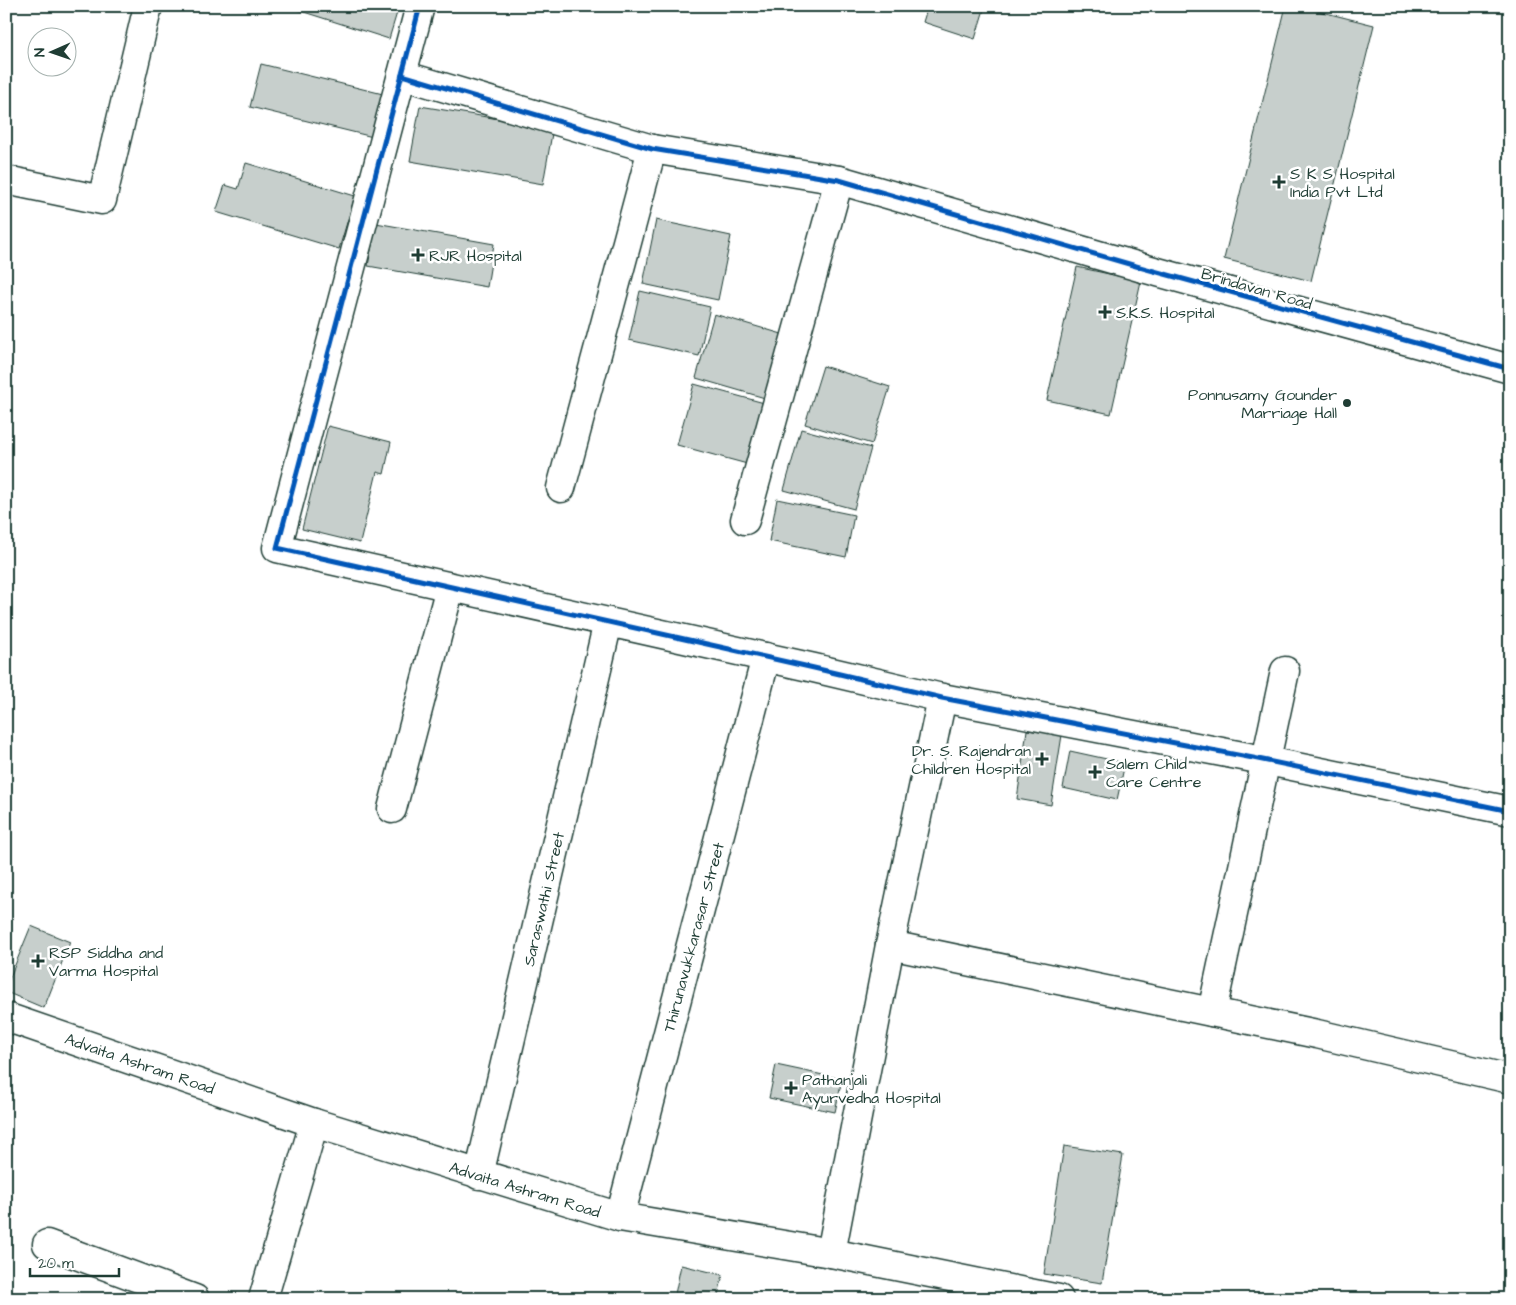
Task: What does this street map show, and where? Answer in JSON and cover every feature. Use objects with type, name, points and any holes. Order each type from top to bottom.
[{"type":"street","points":[[6,180],[102,200],[148,6]]},
{"type":"street","points":[[420,6],[277,548],[942,698],[1510,811]]},
{"type":"street","name":"Brindavan Road","points":[[402,74],[652,149],[839,180],[1143,268],[1510,369]]},
{"type":"street","points":[[561,488],[652,149]]},
{"type":"street","points":[[745,520],[839,180]]},
{"type":"street","points":[[392,809],[450,587]]},
{"type":"street","name":"Saraswathi Street","points":[[479,1175],[608,622]]},
{"type":"street","name":"Thirunavukkarasar Street","points":[[620,1217],[766,657]]},
{"type":"street","points":[[1212,1012],[1285,671]]},
{"type":"street","points":[[831,1253],[890,945],[942,698]]},
{"type":"street","points":[[890,945],[1317,1034],[1510,1079]]},
{"type":"street","name":"Advaita Ashram Road","points":[[6,1017],[314,1123],[620,1217],[831,1253],[1049,1298]]},
{"type":"street","points":[[263,1299],[314,1123]]},
{"type":"street","points":[[47,1244],[195,1299]]},
{"type":"building","points":[[285,6],[399,6],[389,39]]},
{"type":"building","points":[[928,6],[985,6],[975,39],[923,22]]},
{"type":"building","points":[[1286,6],[1298,6],[1374,25],[1311,281],[1224,259]]},
{"type":"building","points":[[261,64],[383,94],[373,137],[250,107]]},
{"type":"building","points":[[420,106],[553,128],[543,184],[410,161]]},
{"type":"building","points":[[246,163],[355,196],[339,249],[216,212],[225,185],[238,189]]},
{"type":"building","points":[[656,220],[731,236],[718,300],[643,284]]},
{"type":"building","points":[[376,223],[494,244],[487,287],[368,266]]},
{"type":"building","points":[[1077,267],[1141,281],[1111,414],[1047,400]]},
{"type":"building","points":[[640,291],[710,307],[699,356],[629,340]]},
{"type":"building","points":[[714,314],[782,334],[765,398],[696,378]]},
{"type":"building","points":[[823,366],[890,387],[872,444],[805,424]]},
{"type":"building","points":[[694,384],[768,404],[751,465],[677,445]]},
{"type":"building","points":[[328,426],[391,442],[384,474],[377,472],[360,543],[302,529]]},
{"type":"building","points":[[801,429],[871,448],[854,509],[784,490]]},
{"type":"building","points":[[777,499],[854,515],[846,557],[769,541]]},
{"type":"building","points":[[1027,730],[1062,735],[1051,805],[1017,799]]},
{"type":"building","points":[[1070,751],[1125,763],[1117,800],[1063,788]]},
{"type":"building","points":[[31,926],[70,942],[44,1008],[6,992],[6,987]]},
{"type":"building","points":[[776,1065],[842,1079],[835,1112],[769,1098]]},
{"type":"building","points":[[1064,1146],[1123,1155],[1102,1283],[1044,1274]]},
{"type":"building","points":[[681,1265],[723,1275],[717,1299],[674,1299]]},
{"type":"cycle path","points":[[420,6],[277,548],[942,698],[1253,758],[1510,811]]},
{"type":"cycle path","points":[[402,75],[652,149],[839,180],[1143,268],[1510,369]]},
{"type":"place","name":"S K S Hospital India Pvt Ltd","points":[[1279,182]]},
{"type":"place","name":"RJR Hospital","points":[[418,255]]},
{"type":"place","name":"S.K.S. Hospital","points":[[1105,312]]},
{"type":"place","name":"Ponnusamy Gounder Marriage Hall","points":[[1347,403]]},
{"type":"place","name":"Dr. S. Rajendran Children Hospital","points":[[1042,759]]},
{"type":"place","name":"Salem Child Care Centre","points":[[1095,772]]},
{"type":"place","name":"RSP Siddha and Varma Hospital","points":[[38,961]]},
{"type":"place","name":"Pathanjali Ayurvedha Hospital","points":[[791,1088]]}]
